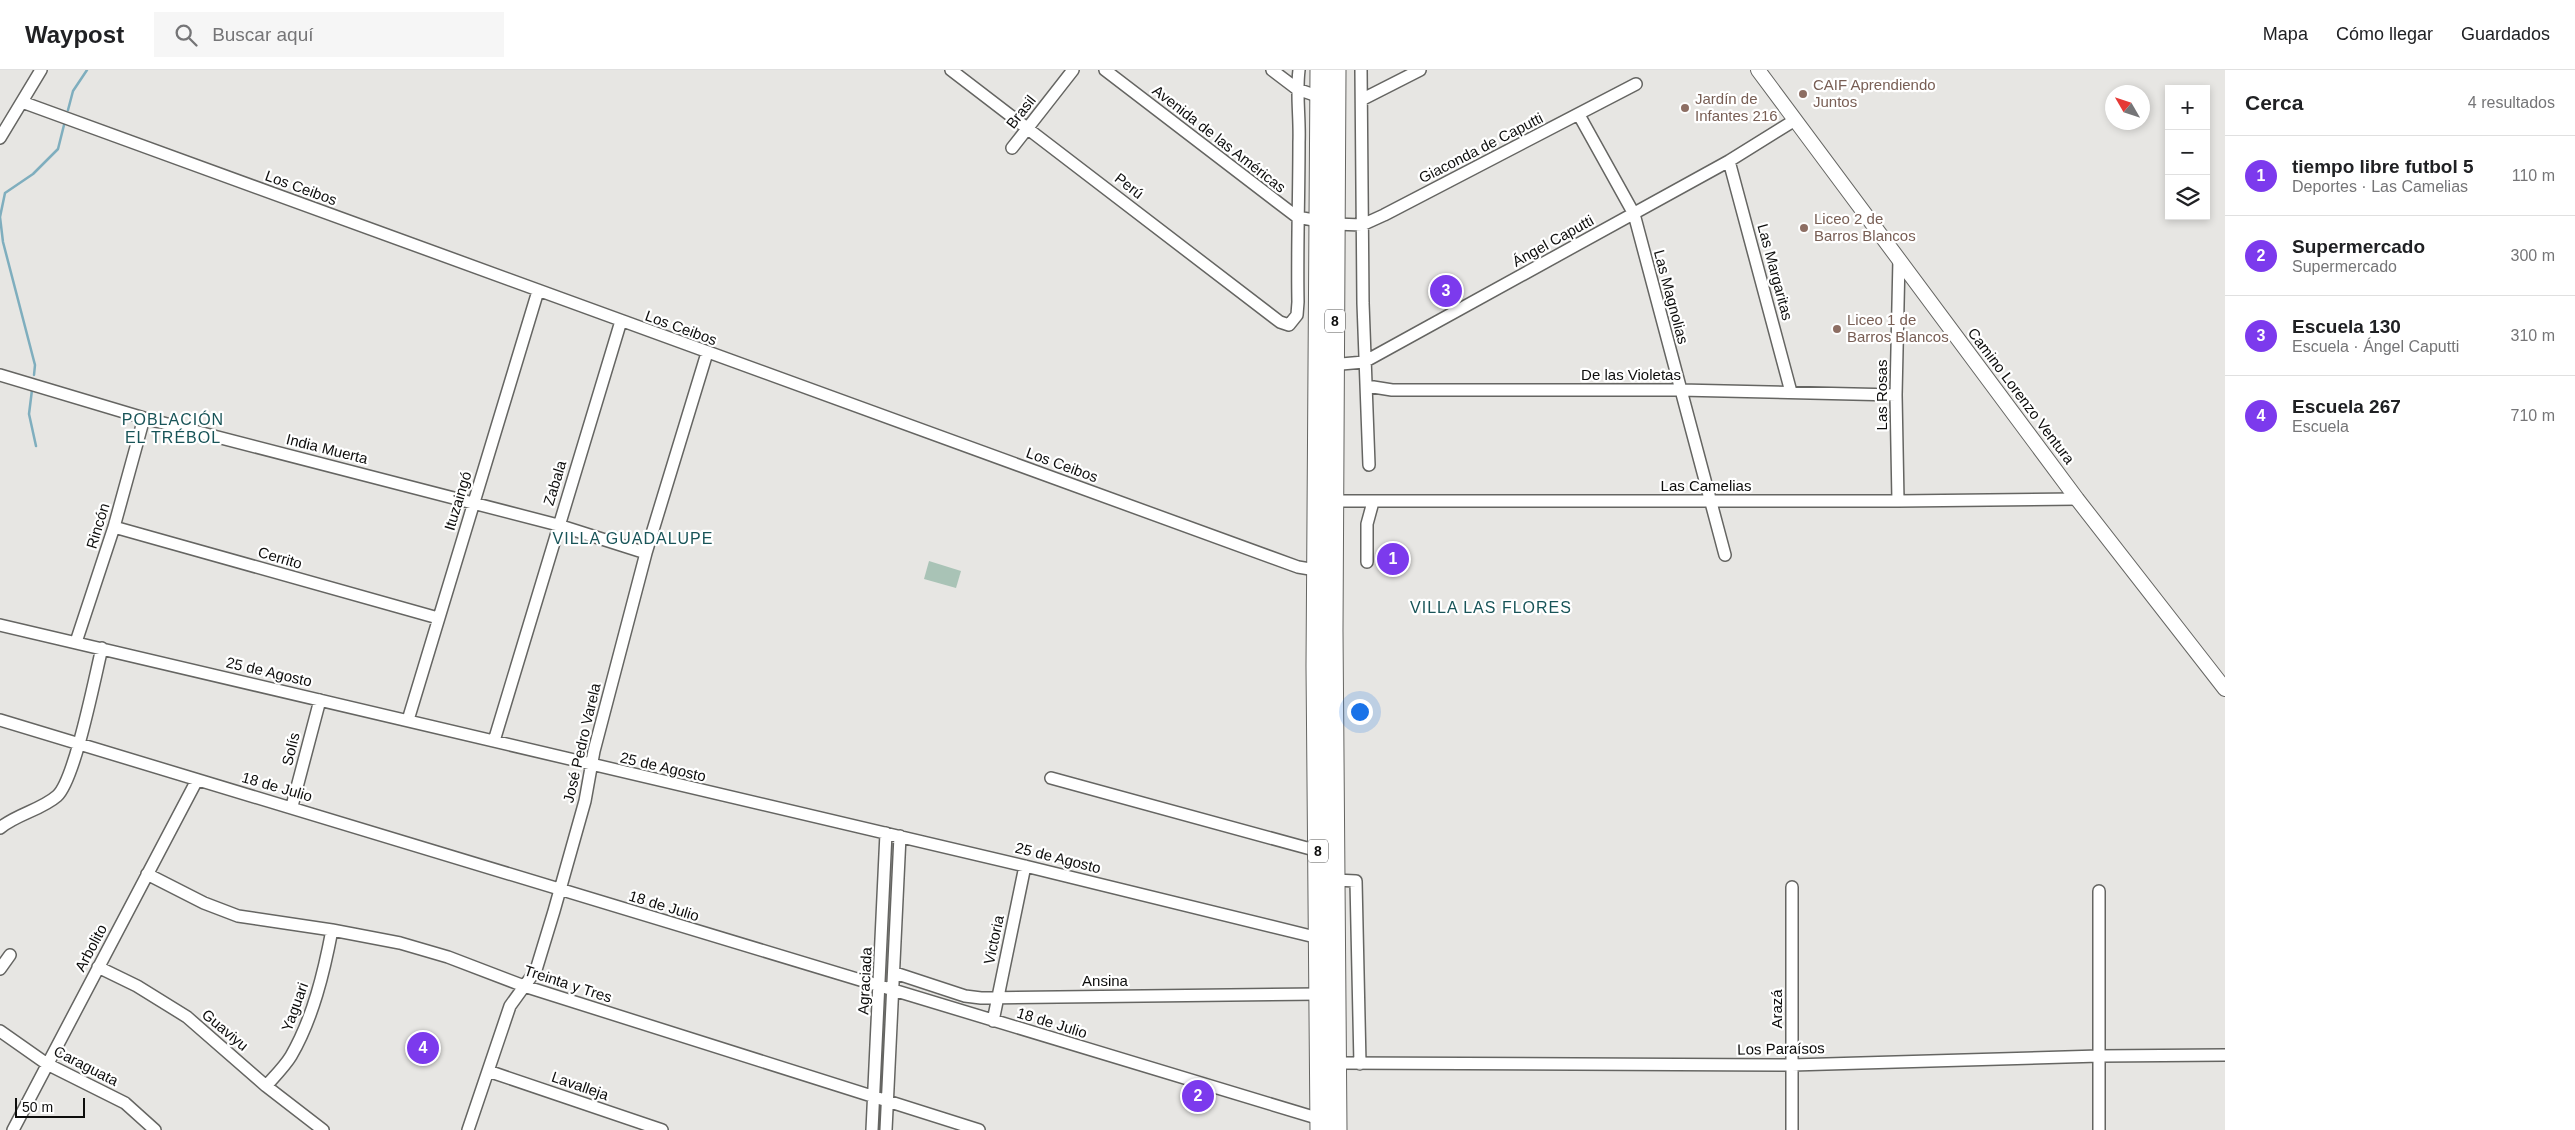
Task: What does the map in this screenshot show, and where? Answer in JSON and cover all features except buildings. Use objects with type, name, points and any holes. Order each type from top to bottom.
[{"type":"highway","name":"8","points":[[1320,70],[1327,223],[1325,571],[1318,851],[1320,1125]]},
{"type":"highway","name":"8","points":[[1327,223],[1336,70]]},
{"type":"highway","name":"8","points":[[1327,365],[1334,501],[1325,571],[1338,1063],[1337,1130]]},
{"type":"street","points":[[0,138],[41,70]]},
{"type":"street","name":"Perú","points":[[952,70],[1280,322],[1289,325],[1297,315],[1298,302],[1296,217]]},
{"type":"street","name":"Brasil","points":[[1012,148],[1073,70]]},
{"type":"street","name":"Avenida de las Américas","points":[[1105,70],[1296,217],[1327,223]]},
{"type":"street","points":[[1272,70],[1297,89],[1320,96]]},
{"type":"street","points":[[1296,217],[1299,139],[1297,89],[1299,70]]},
{"type":"street","points":[[1361,70],[1363,99],[1364,362],[1367,386],[1369,466]]},
{"type":"street","points":[[1363,99],[1420,70]]},
{"type":"street","name":"Camino Lorenzo Ventura","points":[[1758,70],[2077,499],[2225,689]]},
{"type":"street","name":"Giaconda de Caputti","points":[[1327,223],[1362,225],[1636,84]]},
{"type":"street","name":"Los Ceibos","points":[[22,102],[1298,567],[1325,571]]},
{"type":"street","name":"Las Magnolias","points":[[1579,115],[1634,214],[1709,501],[1725,555]]},
{"type":"street","name":"Ángel Caputti","points":[[1327,365],[1364,362],[1729,161],[1795,120]]},
{"type":"street","name":"Las Margaritas","points":[[1729,161],[1791,392]]},
{"type":"street","name":"Las Rosas","points":[[1898,501],[1896,395],[1899,259]]},
{"type":"street","name":"Ituzaingó","points":[[408,720],[538,290]]},
{"type":"street","name":"Zabala","points":[[494,741],[621,321]]},
{"type":"street","name":"José Pedro Varela","points":[[468,1130],[510,1006],[536,970],[585,801],[591,766],[646,553],[708,353]]},
{"type":"street","name":"India Muerta","points":[[0,375],[144,418],[558,525],[646,553]]},
{"type":"street","name":"De las Violetas","points":[[1367,386],[1392,390],[1680,390],[1896,395]]},
{"type":"street","name":"Rincón","points":[[76,642],[114,527],[144,418]]},
{"type":"street","name":"Las Camelias","points":[[1334,501],[1898,501],[2077,499]]},
{"type":"street","points":[[1367,562],[1367,524],[1373,502]]},
{"type":"street","name":"Cerrito","points":[[114,527],[438,618]]},
{"type":"street","name":"25 de Agosto","points":[[0,625],[408,720],[591,766],[900,836],[1319,938]]},
{"type":"street","points":[[0,828],[58,795],[66,784],[79,744],[102,648]]},
{"type":"street","name":"Solís","points":[[292,806],[320,700]]},
{"type":"street","name":"18 de Julio","points":[[0,720],[197,780],[292,806],[560,890],[894,990],[1320,1125]]},
{"type":"street","points":[[1051,778],[1318,851]]},
{"type":"street","name":"Arbolito","points":[[12,1130],[197,780]]},
{"type":"street","name":"Agraciada","points":[[872,1130],[886,833]]},
{"type":"street","name":"Agraciada","points":[[886,1130],[895,973],[900,836]]},
{"type":"street","name":"Victoria","points":[[993,1022],[1025,866]]},
{"type":"street","name":"Treinta y Tres","points":[[147,874],[204,903],[238,916],[332,930],[400,944],[448,957],[524,986],[979,1130]]},
{"type":"street","points":[[1334,880],[1356,881],[1360,1064]]},
{"type":"street","name":"Arazá","points":[[1792,888],[1792,1130]]},
{"type":"street","points":[[2099,891],[2099,1130]]},
{"type":"street","name":"Yaguari","points":[[266,1086],[290,1057],[308,1020],[325,965],[332,930]]},
{"type":"street","points":[[0,969],[10,955]]},
{"type":"street","name":"Guaviyu","points":[[98,967],[137,986],[187,1018],[266,1086],[323,1130]]},
{"type":"street","name":"Ansina","points":[[895,973],[965,996],[1320,994]]},
{"type":"street","name":"Caraguata","points":[[0,1031],[48,1064],[125,1103],[155,1130]]},
{"type":"street","name":"Los Paraísos","points":[[1338,1063],[1792,1064],[2099,1056],[2225,1055]]},
{"type":"street","name":"Lavalleja","points":[[488,1071],[662,1130]]},
{"type":"green space","points":[[929,561],[961,571],[956,588],[924,579]]},
{"type":"waterway","points":[[68,110],[73,91],[87,70]]},
{"type":"waterway","points":[[34,375],[35,365],[3,242],[0,217],[5,193],[33,174],[58,149],[64,125]]},
{"type":"waterway","points":[[32,390],[29,414],[36,446]]},
{"type":"place","name":"CAIF Aprendiendo Juntos","points":[[1803,94]]},
{"type":"place","name":"Jardín de Infantes 216","points":[[1685,108]]},
{"type":"place","name":"Liceo 2 de Barros Blancos","points":[[1804,228]]},
{"type":"place","name":"Escuela 130","points":[[1446,291]]},
{"type":"place","name":"Liceo 1 de Barros Blancos","points":[[1837,329]]},
{"type":"place","name":"tiempo libre futbol 5","points":[[1393,559]]},
{"type":"place","name":"Escuela 267","points":[[423,1048]]},
{"type":"place","name":"Supermercado","points":[[1198,1096]]},
{"type":"district","name":"POBLACIÓN EL TRÉBOL","points":[[173,428]]},
{"type":"district","name":"VILLA GUADALUPE","points":[[633,538]]},
{"type":"district","name":"VILLA LAS FLORES","points":[[1491,607]]}]
